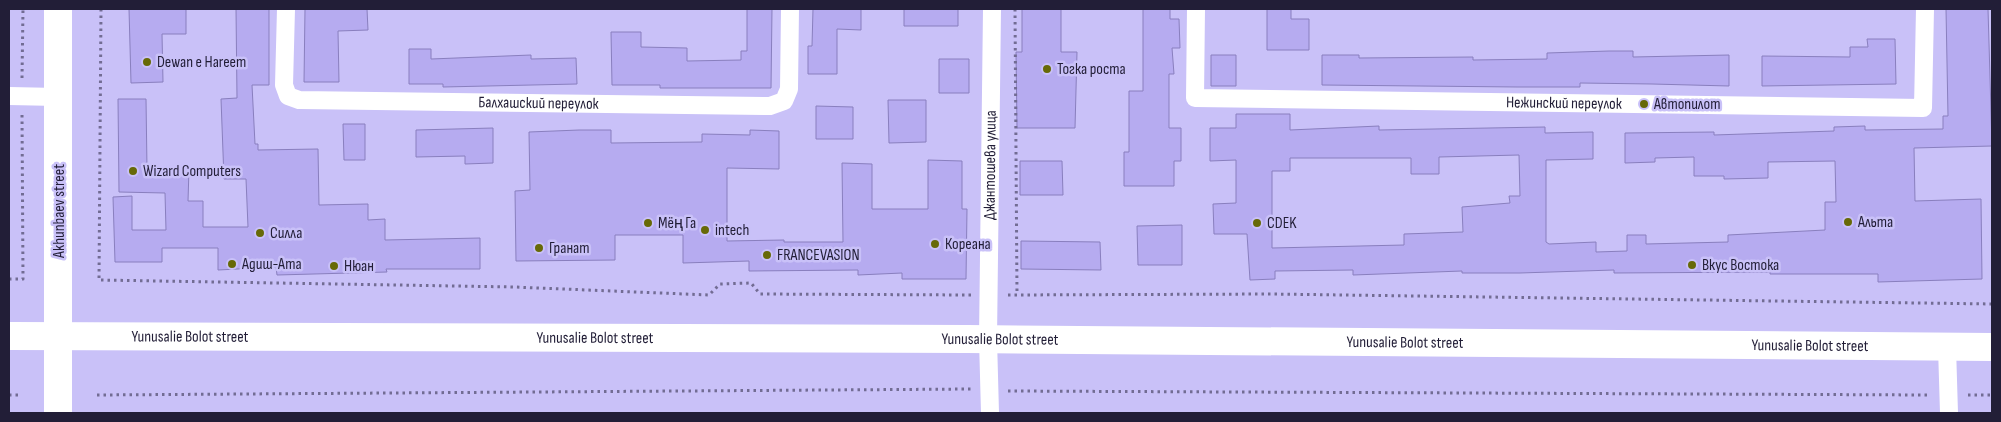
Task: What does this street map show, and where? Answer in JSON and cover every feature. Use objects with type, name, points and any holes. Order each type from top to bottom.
[{"type":"main road","name":"Akhunbaev street","points":[[58,9],[58,413]]},
{"type":"main road","name":"Yunusalie Bolot street","points":[[9,336],[988,339],[1992,347]]},
{"type":"street","name":"Балхашский переулок","points":[[286,9],[284,85],[288,96],[299,100],[770,106],[784,101],[789,89],[790,9]]},
{"type":"street","name":"Джантошева улица","points":[[990,413],[988,339],[992,9]]},
{"type":"street","name":"Нежинский переулок","points":[[1196,9],[1195,98],[1923,108],[1925,9]]},
{"type":"street","points":[[15,96],[58,97]]},
{"type":"street","points":[[1946,347],[1949,413]]},
{"type":"path","points":[[9,279],[23,279],[15,96],[23,9]]},
{"type":"path","points":[[101,9],[99,280],[484,286],[709,295],[720,284],[751,283],[760,294],[977,294]]},
{"type":"path","points":[[1015,9],[1017,294]]},
{"type":"path","points":[[1002,294],[1271,294],[1992,304]]},
{"type":"path","points":[[97,395],[979,389]]},
{"type":"path","points":[[1002,391],[1992,395]]},
{"type":"path","points":[[9,395],[22,395]]},
{"type":"building","points":[[129,9],[186,9],[186,34],[162,34],[163,82],[131,83]]},
{"type":"building","points":[[236,9],[269,9],[269,85],[252,85],[255,144],[258,144],[258,150],[318,149],[319,205],[368,204],[368,220],[385,219],[385,240],[480,238],[480,269],[386,269],[387,272],[277,275],[276,267],[218,270],[218,248],[162,248],[162,262],[115,262],[113,197],[132,196],[132,230],[166,230],[165,193],[119,192],[118,99],[146,99],[147,169],[189,169],[188,201],[203,201],[203,227],[248,227],[246,179],[224,179],[221,99],[237,98]]},
{"type":"building","points":[[305,9],[367,9],[368,30],[338,31],[339,82],[304,82]]},
{"type":"building","points":[[747,9],[772,9],[771,88],[660,88],[660,85],[612,85],[611,32],[641,32],[641,47],[687,48],[687,61],[741,60],[741,51],[747,51]]},
{"type":"building","points":[[813,9],[861,9],[861,30],[837,29],[837,74],[808,74],[808,46],[812,46]]},
{"type":"building","points":[[904,9],[958,9],[958,26],[904,26]]},
{"type":"building","points":[[1022,9],[1061,9],[1061,52],[1077,52],[1075,128],[1017,128],[1016,52],[1022,52]]},
{"type":"building","points":[[1143,9],[1170,9],[1170,19],[1179,19],[1180,48],[1172,48],[1174,74],[1169,74],[1169,128],[1181,128],[1181,161],[1174,161],[1174,186],[1124,186],[1124,152],[1129,152],[1129,91],[1143,91]]},
{"type":"building","points":[[1267,9],[1291,9],[1291,19],[1309,19],[1309,50],[1267,50]]},
{"type":"building","points":[[1946,9],[1988,9],[1992,146],[1914,148],[1915,201],[1981,199],[1982,279],[1878,282],[1878,274],[1770,274],[1770,272],[1614,273],[1614,270],[1520,273],[1462,273],[1462,271],[1353,275],[1353,270],[1275,271],[1275,279],[1250,280],[1247,234],[1214,234],[1213,204],[1236,203],[1236,160],[1210,161],[1210,128],[1236,128],[1236,114],[1290,114],[1290,130],[1379,126],[1379,130],[1545,127],[1545,133],[1593,132],[1593,159],[1546,160],[1546,242],[1549,244],[1596,242],[1596,252],[1627,251],[1627,235],[1646,235],[1646,244],[1728,242],[1728,235],[1825,230],[1825,202],[1836,202],[1835,161],[1768,162],[1768,178],[1724,179],[1724,176],[1694,176],[1694,157],[1655,158],[1655,162],[1625,163],[1625,133],[1714,132],[1714,135],[1834,131],[1834,127],[1865,126],[1865,130],[1943,129],[1943,116],[1948,116]],"holes":[[[1519,155],[1520,196],[1509,196],[1510,203],[1462,207],[1463,232],[1404,234],[1404,245],[1272,248],[1272,171],[1290,171],[1290,158],[1411,158],[1411,174],[1439,174],[1439,157]]]},
{"type":"building","points":[[1867,39],[1895,39],[1896,84],[1762,86],[1762,56],[1850,57],[1850,47],[1868,47]]},
{"type":"building","points":[[409,49],[431,49],[431,59],[531,55],[531,59],[576,58],[577,84],[443,87],[443,84],[409,84]]},
{"type":"building","points":[[1633,51],[1633,57],[1729,55],[1729,86],[1580,83],[1580,87],[1322,85],[1322,55],[1359,55],[1359,58],[1473,57],[1473,60],[1547,59],[1547,53]]},
{"type":"building","points":[[1211,55],[1236,55],[1236,86],[1211,86]]},
{"type":"building","points":[[939,59],[969,59],[969,93],[939,93]]},
{"type":"building","points":[[888,100],[926,100],[926,142],[889,143]]},
{"type":"building","points":[[816,106],[853,107],[853,139],[816,139]]},
{"type":"building","points":[[343,124],[365,124],[365,160],[344,160]]},
{"type":"building","points":[[493,128],[493,163],[465,164],[465,156],[416,157],[416,130]]},
{"type":"building","points":[[611,130],[611,143],[702,142],[702,134],[750,135],[750,130],[779,131],[779,169],[727,168],[727,241],[843,242],[842,163],[872,164],[872,209],[928,209],[928,160],[962,161],[962,209],[967,209],[966,279],[902,279],[902,273],[858,275],[858,270],[749,271],[749,261],[683,263],[683,235],[615,235],[615,260],[516,261],[515,191],[530,190],[529,132]]},
{"type":"building","points":[[1020,161],[1062,161],[1063,195],[1020,195]]},
{"type":"building","points":[[1182,225],[1182,265],[1138,265],[1137,226]]},
{"type":"building","points":[[1021,241],[1100,242],[1101,270],[1021,269]]},
{"type":"place","name":"Dewan e Hareem","points":[[147,62]]},
{"type":"place","name":"Тогка роста","points":[[1047,69]]},
{"type":"place","name":"Автопилот","points":[[1644,104]]},
{"type":"place","name":"Wizard Computers","points":[[133,171]]},
{"type":"place","name":"Альта","points":[[1848,222]]},
{"type":"place","name":"Мёң Га","points":[[648,223]]},
{"type":"place","name":"CDEK","points":[[1257,223]]},
{"type":"place","name":"intech","points":[[705,230]]},
{"type":"place","name":"Силла","points":[[260,233]]},
{"type":"place","name":"Кореана","points":[[935,244]]},
{"type":"place","name":"Гранат","points":[[539,248]]},
{"type":"place","name":"FRANCEVASION","points":[[767,255]]},
{"type":"place","name":"Адиш-Ата","points":[[232,264]]},
{"type":"place","name":"Вкус Востока","points":[[1692,265]]},
{"type":"place","name":"Нюан","points":[[334,266]]}]
